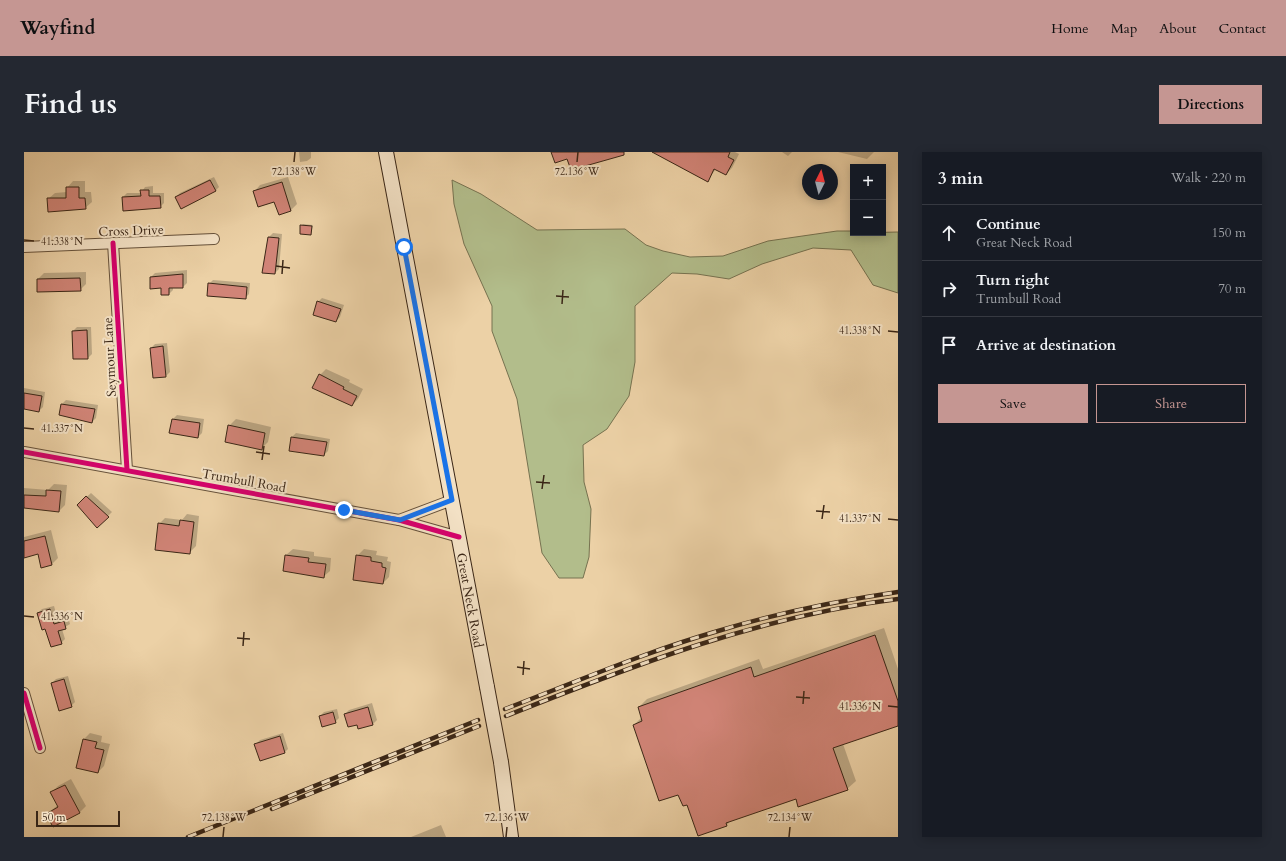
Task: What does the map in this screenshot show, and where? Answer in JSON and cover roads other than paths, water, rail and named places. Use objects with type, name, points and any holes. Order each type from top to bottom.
[{"type":"main road","name":"Great Neck Road","points":[[386,152],[501,762],[511,837]]},
{"type":"street","name":"Cross Drive","points":[[24,247],[214,239]]},
{"type":"street","name":"Seymour Lane","points":[[113,243],[127,470]]},
{"type":"street","name":"Trumbull Road","points":[[24,452],[400,520],[459,538]]},
{"type":"street","points":[[400,520],[452,500]]},
{"type":"street","points":[[24,693],[40,748]]},
{"type":"railway","points":[[505,709],[637,658],[691,639],[807,608],[898,592]]},
{"type":"railway","points":[[506,716],[650,661],[748,630],[797,617],[898,599]]},
{"type":"railway","points":[[188,837],[478,720]]},
{"type":"railway","points":[[272,809],[479,726]]}]
